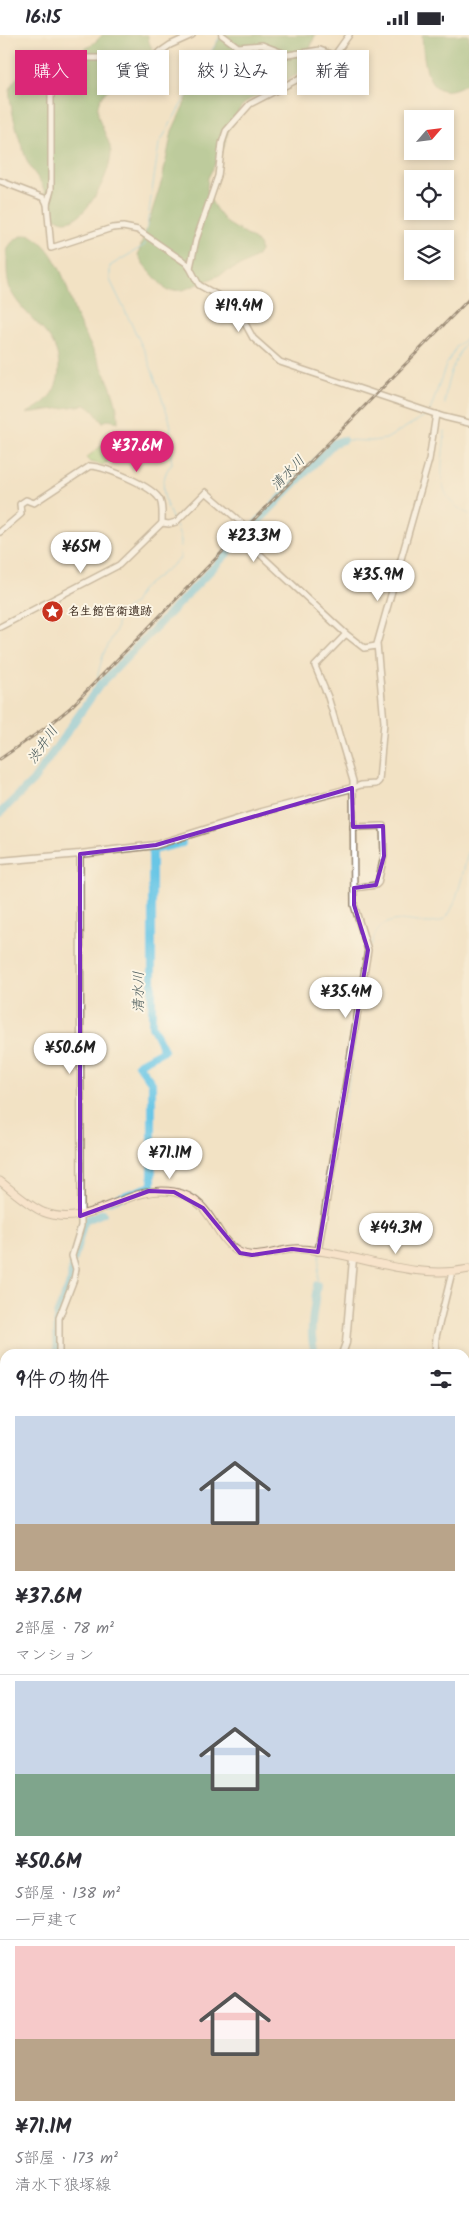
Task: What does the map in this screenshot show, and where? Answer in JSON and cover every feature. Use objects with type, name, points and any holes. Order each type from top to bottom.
[{"type":"main road","points":[[0,1181],[46,1213],[80,1216],[149,1191],[174,1192],[191,1198],[203,1208],[230,1245],[240,1253],[252,1255],[292,1249],[320,1252],[424,1273],[452,1273],[469,1269]]},
{"type":"street","points":[[192,35],[170,45],[151,58],[88,58],[60,65],[54,69],[51,88],[51,190],[47,204],[51,248],[112,228],[132,228],[146,235],[186,263],[199,285],[235,305],[253,338],[280,361],[431,413],[469,423]]},
{"type":"street","points":[[222,35],[238,47],[262,45],[288,55],[297,54]]},
{"type":"street","points":[[339,50],[349,35]]},
{"type":"street","points":[[190,268],[196,240],[218,176],[222,143],[226,131],[250,104],[297,81]]},
{"type":"street","points":[[0,181],[44,198],[47,204]]},
{"type":"street","points":[[0,861],[156,845],[303,800],[361,785],[376,784],[378,781],[384,722],[376,646],[429,460],[431,413]]},
{"type":"street","points":[[0,532],[21,514],[20,504],[26,500],[34,503],[90,466],[117,474],[150,491],[157,497],[160,503],[162,523]]},
{"type":"street","points":[[0,627],[119,565],[162,523],[174,523],[204,493],[208,493],[252,532],[246,540],[248,543],[346,634],[362,647],[376,646]]},
{"type":"street","points":[[320,1252],[368,950],[354,905],[353,781],[335,721],[315,665],[346,634]]},
{"type":"street","points":[[353,827],[383,826],[384,856],[378,883],[354,889]]},
{"type":"street","points":[[59,1349],[59,1318],[76,1269],[72,1256],[81,1231],[80,854]]},
{"type":"street","points":[[344,1349],[354,1259]]},
{"type":"street","points":[[435,1349],[436,1337],[452,1273]]},
{"type":"highlighted area","points":[[352,788],[353,827],[383,826],[384,856],[376,885],[354,888],[354,905],[368,950],[318,1252],[292,1249],[252,1255],[240,1253],[203,1208],[174,1192],[149,1191],[80,1216],[80,854],[156,845]]},
{"type":"green space","points":[[102,35],[148,35],[152,50],[97,50],[97,95],[104,95],[98,105],[98,111],[110,145],[110,160],[97,194],[82,213],[73,219],[63,221],[51,215],[43,186],[25,157],[13,116],[10,90],[15,80],[15,95],[87,95],[87,50],[83,50]]},
{"type":"green space","points":[[222,35],[315,35],[310,50],[297,50],[297,75],[287,80],[287,50],[213,50]]},
{"type":"green space","points":[[422,35],[469,35],[469,82],[455,89],[444,90],[436,87],[431,80],[424,59]]},
{"type":"green space","points":[[188,95],[258,95],[241,107],[230,125],[224,146],[208,178],[207,188],[210,199],[227,223],[255,240],[260,246],[260,251],[256,257],[244,264],[204,282],[183,290],[167,291],[144,265],[138,255],[162,180],[172,131]]},
{"type":"green space","points":[[28,234],[45,246],[60,270],[77,318],[109,382],[117,409],[118,422],[108,420],[102,422],[91,408],[85,405],[27,413],[49,397],[54,390],[59,375],[58,359],[53,343],[19,303],[12,293],[9,284],[7,268],[8,248],[16,239]]},
{"type":"green space","points":[[118,433],[125,442],[114,451],[116,455],[103,465],[90,462],[86,458]]},
{"type":"waterway","points":[[146,232],[159,144],[220,36]]},
{"type":"waterway","points":[[145,239],[145,245],[110,266],[110,280],[146,354],[169,418],[171,427],[168,440],[172,463],[167,470],[163,486],[174,522]]},
{"type":"waterway","points":[[430,411],[446,365],[457,346],[469,336]]},
{"type":"waterway","points":[[445,404],[445,395],[452,369],[469,337]]},
{"type":"waterway","points":[[343,440],[372,441],[386,439],[428,414]]},
{"type":"waterway","points":[[445,431],[442,467],[444,489],[449,499],[457,507],[469,514]]},
{"type":"waterway","name":"清水川","points":[[252,528],[334,443],[343,440]]},
{"type":"waterway","points":[[99,686],[98,674],[103,655],[116,630],[119,615],[134,603],[141,590],[180,559],[181,540],[176,525]]},
{"type":"waterway","name":"渋井川","points":[[0,813],[33,781],[99,686],[248,532]]},
{"type":"waterway","name":"清水川","points":[[107,1202],[152,1186],[152,1083],[138,1064],[164,1050],[152,1026],[152,850],[182,843]]},
{"type":"waterway","points":[[371,946],[377,931],[386,923],[396,921],[430,923],[440,921],[448,915],[458,893],[469,848]]},
{"type":"waterway","points":[[344,1109],[356,1039]]},
{"type":"waterway","name":"清水川","points":[[74,1259],[84,1221],[103,1213]]},
{"type":"waterway","points":[[317,1285],[320,1254]]},
{"type":"waterway","name":"清水川","points":[[57,1349],[57,1315],[71,1281],[72,1266]]},
{"type":"waterway","name":"清水川","points":[[314,1349],[312,1320],[317,1285]]},
{"type":"railway","points":[[0,759],[48,726],[70,708],[469,299]]},
{"type":"place","name":"名生館官衛遺跡","points":[[52,611]]}]
